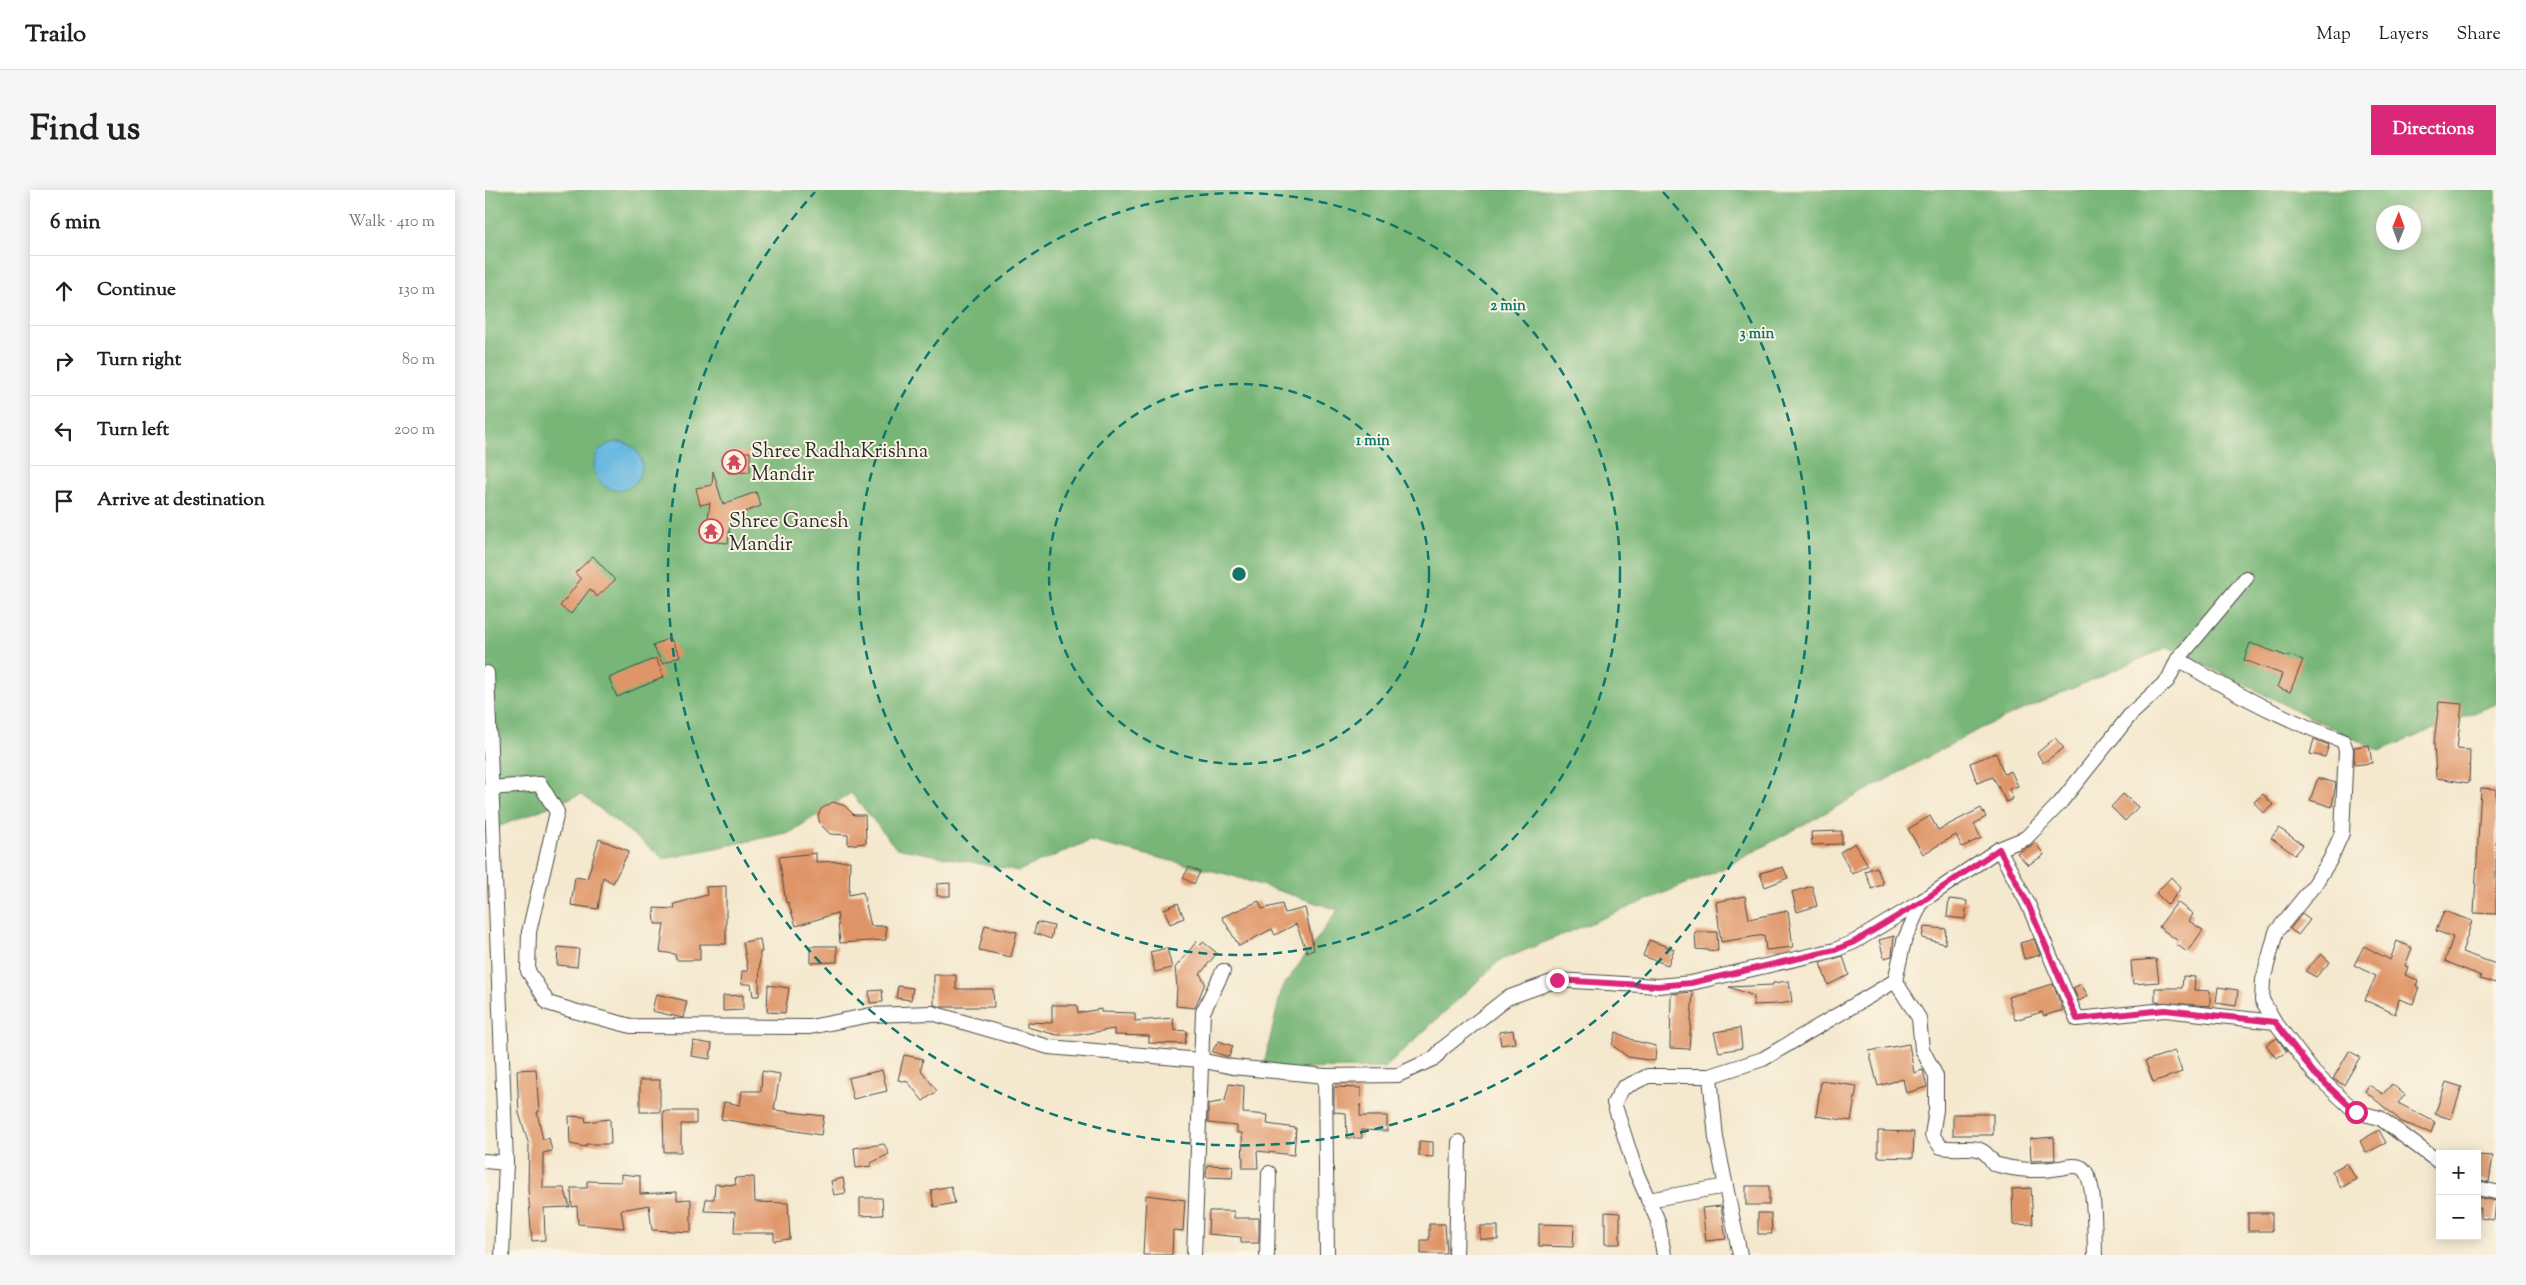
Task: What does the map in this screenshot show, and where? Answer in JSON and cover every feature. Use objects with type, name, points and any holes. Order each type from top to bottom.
[{"type":"street","points":[[491,788],[540,784],[557,812],[529,932],[527,971],[548,1002],[631,1026],[810,1027],[871,1015],[931,1013],[1049,1047],[1200,1060],[1233,1067],[1325,1076],[1398,1075],[1435,1058],[1442,1049],[1507,998],[1557,980],[1658,986],[1691,983],[1835,950],[1854,942],[1921,902],[1999,849],[2026,838],[2043,822],[2087,771],[2131,714],[2168,680],[2178,659],[2247,578]]},
{"type":"street","points":[[2178,659],[2224,688],[2307,728],[2343,741],[2346,750],[2342,833],[2331,860],[2315,884],[2276,932],[2263,980],[2262,1000],[2275,1022],[2314,1073],[2356,1112],[2380,1118],[2436,1160]]},
{"type":"street","points":[[487,672],[491,788],[489,827],[492,1000],[506,1163],[502,1255]]},
{"type":"street","points":[[1999,849],[2028,904],[2077,1019],[2165,1010],[2275,1022]]},
{"type":"street","points":[[1921,902],[1904,941],[1895,981],[1919,1018],[1921,1049],[1936,1076],[1936,1110],[1932,1135],[1941,1147],[1956,1150],[1976,1148],[1987,1153],[1994,1164],[2020,1171],[2048,1170],[2071,1166],[2081,1168],[2087,1173],[2093,1194],[2095,1255]]},
{"type":"street","points":[[1194,1255],[1203,1012],[1223,971]]},
{"type":"street","points":[[1664,1255],[1658,1221],[1636,1172],[1614,1103],[1623,1088],[1648,1076],[1711,1076],[1763,1059],[1895,981]]},
{"type":"street","points":[[1325,1076],[1327,1255]]},
{"type":"street","points":[[1711,1076],[1716,1138],[1740,1255]]},
{"type":"street","points":[[1456,1255],[1459,1142]]},
{"type":"street","points":[[485,1161],[506,1163]]},
{"type":"street","points":[[1267,1255],[1269,1173]]},
{"type":"street","points":[[1648,1200],[1726,1186]]},
{"type":"street","points":[[2481,1189],[2496,1192]]},
{"type":"green space","points":[[485,190],[2496,190],[2496,704],[2379,751],[2168,647],[1981,728],[1722,869],[1499,961],[1385,1068],[1263,1069],[1282,988],[1338,910],[1230,875],[1089,841],[1018,871],[896,848],[851,793],[791,832],[664,859],[581,794],[485,832]]},
{"type":"water","points":[[618,442],[627,444],[635,449],[640,457],[642,466],[640,475],[635,483],[627,488],[618,490],[609,488],[601,483],[596,475],[594,466],[596,457],[601,449],[609,444]]},
{"type":"building","points":[[727,452],[750,452],[750,472],[728,473]]},
{"type":"building","points":[[713,471],[723,504],[756,492],[761,506],[731,517],[728,543],[705,541],[710,503],[700,505],[696,488],[712,485]]},
{"type":"building","points":[[593,556],[615,580],[597,597],[590,589],[571,614],[560,606],[581,579],[575,573]]},
{"type":"building","points":[[670,637],[680,656],[663,664],[653,646]]},
{"type":"building","points":[[2250,643],[2303,660],[2290,692],[2277,687],[2282,674],[2244,660]]},
{"type":"building","points":[[656,658],[664,677],[617,697],[609,678]]},
{"type":"building","points":[[2439,702],[2462,704],[2457,749],[2470,750],[2469,783],[2436,778],[2434,742]]},
{"type":"building","points":[[2055,738],[2064,748],[2043,763],[2037,753]]},
{"type":"building","points":[[2314,739],[2329,745],[2325,757],[2310,754]]},
{"type":"building","points":[[2369,745],[2372,763],[2354,765],[2354,747]]},
{"type":"building","points":[[1996,753],[2004,774],[2011,771],[2018,786],[2009,789],[2013,799],[2006,802],[1993,777],[1977,783],[1970,763]]},
{"type":"building","points":[[2318,778],[2336,783],[2332,807],[2310,800]]},
{"type":"building","points":[[2481,788],[2496,789],[2496,914],[2474,913]]},
{"type":"building","points":[[2123,794],[2138,807],[2125,821],[2111,807]]},
{"type":"building","points":[[2263,794],[2273,805],[2263,813],[2254,802]]},
{"type":"building","points":[[833,802],[845,806],[854,815],[865,815],[866,843],[848,845],[848,835],[830,834],[820,824],[818,816],[821,809]]},
{"type":"building","points":[[1981,808],[1986,817],[1974,824],[1981,838],[1962,847],[1956,835],[1923,854],[1908,829],[1930,816],[1938,830]]},
{"type":"building","points":[[2279,828],[2303,845],[2295,855],[2271,838]]},
{"type":"building","points":[[1842,831],[1842,844],[1812,845],[1811,832]]},
{"type":"building","points":[[599,839],[629,851],[613,883],[603,877],[598,909],[571,905],[575,877],[587,879]]},
{"type":"building","points":[[1855,843],[1868,865],[1852,874],[1840,852]]},
{"type":"building","points":[[2036,843],[2044,855],[2028,865],[2017,853]]},
{"type":"building","points":[[816,853],[816,862],[850,861],[849,895],[863,892],[871,926],[886,926],[886,940],[840,943],[837,913],[796,926],[788,902],[786,903],[779,857]]},
{"type":"building","points":[[1189,867],[1200,872],[1194,884],[1183,878]]},
{"type":"building","points":[[1783,867],[1788,878],[1765,887],[1760,873]]},
{"type":"building","points":[[1877,867],[1883,884],[1872,889],[1865,871]]},
{"type":"building","points":[[2171,877],[2181,888],[2168,905],[2156,893]]},
{"type":"building","points":[[950,883],[950,896],[937,896],[937,884]]},
{"type":"building","points":[[726,886],[726,944],[700,944],[700,960],[676,960],[675,954],[660,952],[664,924],[655,924],[654,908],[675,909],[674,904],[707,895],[706,887]]},
{"type":"building","points":[[1812,886],[1817,906],[1797,912],[1792,892]]},
{"type":"building","points":[[1745,896],[1749,919],[1788,911],[1793,947],[1766,950],[1764,935],[1721,942],[1716,902]]},
{"type":"building","points":[[1949,899],[1967,901],[1965,919],[1947,917]]},
{"type":"building","points":[[1259,901],[1262,909],[1282,904],[1285,913],[1305,908],[1314,950],[1307,952],[1296,924],[1275,935],[1272,929],[1239,946],[1222,917]]},
{"type":"building","points":[[2177,902],[2193,914],[2189,921],[2203,930],[2187,952],[2176,944],[2178,941],[2159,927]]},
{"type":"building","points":[[1178,903],[1184,918],[1170,924],[1164,909]]},
{"type":"building","points":[[2444,911],[2472,921],[2462,952],[2496,964],[2496,983],[2480,979],[2481,976],[2445,961],[2453,937],[2436,931]]},
{"type":"building","points":[[2302,914],[2310,920],[2298,935],[2290,929]]},
{"type":"building","points":[[1037,922],[1054,926],[1051,939],[1034,933]]},
{"type":"building","points":[[985,925],[1017,932],[1011,957],[979,950]]},
{"type":"building","points":[[1924,927],[1946,929],[1945,944],[1922,938]]},
{"type":"building","points":[[1695,932],[1717,932],[1718,951],[1696,949]]},
{"type":"building","points":[[1894,936],[1892,956],[1884,958],[1879,940]]},
{"type":"building","points":[[760,939],[762,952],[760,952],[759,996],[753,996],[751,984],[741,984],[742,971],[748,971],[743,942]]},
{"type":"building","points":[[2034,939],[2040,955],[2024,959],[2020,943]]},
{"type":"building","points":[[1649,940],[1674,949],[1668,965],[1643,956]]},
{"type":"building","points":[[1197,941],[1201,945],[1203,942],[1217,953],[1200,974],[1205,983],[1195,1008],[1176,1006],[1177,986],[1175,968]]},
{"type":"building","points":[[2397,941],[2412,948],[2405,966],[2408,967],[2405,975],[2418,980],[2416,986],[2419,987],[2413,1004],[2399,999],[2395,1014],[2365,1000],[2376,976],[2354,965],[2364,946],[2390,960]]},
{"type":"building","points":[[810,946],[837,946],[837,962],[810,963]]},
{"type":"building","points":[[558,947],[579,949],[577,967],[557,965]]},
{"type":"building","points":[[1167,948],[1172,968],[1155,972],[1150,952]]},
{"type":"building","points":[[2321,954],[2330,962],[2316,977],[2305,971]]},
{"type":"building","points":[[1843,956],[1849,975],[1828,985],[1820,963]]},
{"type":"building","points":[[2156,959],[2159,982],[2133,984],[2131,961]]},
{"type":"building","points":[[934,975],[956,975],[956,989],[993,989],[994,1007],[943,1007],[934,1005]]},
{"type":"building","points":[[2183,976],[2195,977],[2194,990],[2210,991],[2210,1006],[2155,1002],[2155,988],[2182,988]]},
{"type":"building","points":[[1789,981],[1792,1002],[1777,1004],[1753,1005],[1754,996],[1729,987],[1773,985],[1773,983]]},
{"type":"building","points":[[2053,984],[2063,1010],[2044,1016],[2042,1012],[2015,1020],[2008,997]]},
{"type":"building","points":[[2081,984],[2088,996],[2079,1001],[2073,988]]},
{"type":"building","points":[[768,985],[789,988],[785,1013],[767,1012]]},
{"type":"building","points":[[898,986],[913,988],[911,1000],[896,998]]},
{"type":"building","points":[[2218,987],[2238,990],[2236,1006],[2216,1003]]},
{"type":"building","points":[[882,990],[883,1002],[870,1003],[869,991]]},
{"type":"building","points":[[1693,992],[1689,1049],[1670,1048],[1671,994]]},
{"type":"building","points":[[656,994],[687,1001],[683,1018],[652,1011]]},
{"type":"building","points":[[743,995],[743,1010],[723,1011],[723,996]]},
{"type":"building","points":[[1052,1005],[1077,1005],[1078,1013],[1101,1009],[1101,1012],[1135,1013],[1135,1021],[1173,1018],[1174,1030],[1187,1031],[1185,1044],[1149,1043],[1149,1036],[1114,1035],[1114,1029],[1078,1035],[1057,1035],[1027,1027],[1027,1022],[1052,1023]]},
{"type":"building","points":[[1740,1028],[1742,1048],[1719,1052],[1714,1032]]},
{"type":"building","points":[[1513,1030],[1515,1043],[1501,1045],[1499,1032]]},
{"type":"building","points":[[1616,1032],[1635,1041],[1656,1046],[1655,1061],[1628,1057],[1612,1045]]},
{"type":"building","points":[[2277,1038],[2287,1052],[2276,1058],[2266,1045]]},
{"type":"building","points":[[693,1041],[712,1044],[710,1059],[691,1056]]},
{"type":"building","points":[[1218,1041],[1233,1046],[1229,1057],[1212,1052]]},
{"type":"building","points":[[1909,1044],[1914,1073],[1923,1070],[1927,1087],[1906,1093],[1903,1079],[1878,1086],[1869,1051]]},
{"type":"building","points":[[2175,1051],[2182,1072],[2153,1082],[2145,1061]]},
{"type":"building","points":[[2349,1051],[2360,1057],[2344,1085],[2333,1079]]},
{"type":"building","points":[[904,1055],[923,1059],[921,1070],[937,1091],[923,1101],[908,1082],[898,1080]]},
{"type":"building","points":[[536,1069],[539,1112],[537,1112],[543,1140],[549,1138],[552,1151],[543,1153],[543,1188],[564,1188],[570,1207],[544,1208],[545,1240],[532,1241],[528,1189],[529,1145],[519,1113],[517,1070]]},
{"type":"building","points":[[882,1070],[887,1091],[853,1099],[848,1078]]},
{"type":"building","points":[[762,1071],[780,1074],[774,1110],[824,1116],[821,1135],[721,1119],[724,1102],[740,1105],[742,1091],[761,1091]]},
{"type":"building","points":[[640,1080],[660,1080],[660,1112],[640,1112]]},
{"type":"building","points":[[1821,1081],[1857,1086],[1851,1121],[1816,1116]]},
{"type":"building","points":[[2446,1082],[2462,1087],[2451,1119],[2435,1114]]},
{"type":"building","points":[[1229,1084],[1244,1086],[1243,1113],[1268,1115],[1267,1124],[1296,1128],[1294,1155],[1257,1151],[1258,1168],[1243,1168],[1242,1133],[1237,1133],[1237,1126],[1208,1123],[1208,1104],[1225,1101]]},
{"type":"building","points":[[2392,1084],[2405,1095],[2398,1103],[2435,1122],[2431,1133],[2402,1122],[2365,1091],[2369,1085],[2383,1094]]},
{"type":"building","points":[[1334,1087],[1361,1088],[1360,1116],[1387,1116],[1387,1131],[1361,1130],[1362,1138],[1347,1138],[1346,1113],[1334,1112]]},
{"type":"building","points":[[663,1111],[696,1111],[696,1124],[681,1124],[681,1152],[664,1152]]},
{"type":"building","points":[[1953,1114],[1993,1114],[1993,1135],[1953,1135]]},
{"type":"building","points":[[569,1116],[585,1117],[586,1122],[610,1119],[611,1144],[586,1144],[586,1147],[570,1144]]},
{"type":"building","points":[[2379,1130],[2386,1143],[2366,1153],[2360,1141]]},
{"type":"building","points":[[1878,1131],[1914,1132],[1913,1158],[1878,1157]]},
{"type":"building","points":[[2054,1137],[2055,1160],[2031,1161],[2030,1139]]},
{"type":"building","points":[[1419,1141],[1433,1142],[1433,1157],[1419,1156]]},
{"type":"building","points":[[884,1144],[889,1154],[871,1163],[871,1166],[856,1168],[854,1148]]},
{"type":"building","points":[[2481,1155],[2493,1156],[2489,1182],[2481,1180]]},
{"type":"building","points":[[2347,1163],[2356,1179],[2341,1188],[2332,1171]]},
{"type":"building","points":[[1207,1165],[1233,1166],[1232,1178],[1206,1177]]},
{"type":"building","points":[[621,1174],[640,1176],[640,1194],[677,1192],[677,1200],[691,1199],[691,1232],[652,1230],[649,1205],[621,1210],[624,1228],[578,1224],[577,1206],[572,1207],[571,1188],[587,1188],[587,1181],[621,1182]]},
{"type":"building","points":[[754,1177],[755,1202],[788,1203],[790,1239],[774,1241],[774,1233],[734,1233],[735,1212],[704,1211],[706,1199],[714,1199],[715,1184],[736,1185],[735,1178]]},
{"type":"building","points":[[843,1178],[846,1193],[834,1195],[831,1181]]},
{"type":"building","points":[[951,1186],[955,1203],[934,1207],[931,1190]]},
{"type":"building","points":[[1746,1186],[1769,1186],[1769,1205],[1746,1205]]},
{"type":"building","points":[[2031,1188],[2033,1224],[2013,1225],[2012,1189]]},
{"type":"building","points":[[1146,1195],[1185,1200],[1183,1231],[1173,1230],[1172,1255],[1143,1255]]},
{"type":"building","points":[[860,1198],[882,1198],[883,1215],[860,1216]]},
{"type":"building","points":[[2481,1198],[2496,1201],[2494,1220],[2481,1218]]},
{"type":"building","points":[[1721,1206],[1726,1239],[1706,1241],[1702,1208]]},
{"type":"building","points":[[1209,1211],[1234,1211],[1234,1218],[1259,1218],[1259,1243],[1241,1243],[1241,1237],[1208,1234]]},
{"type":"building","points":[[1605,1212],[1620,1213],[1620,1244],[1605,1244]]},
{"type":"building","points":[[1758,1213],[1771,1213],[1772,1234],[1758,1234]]},
{"type":"building","points":[[2248,1213],[2272,1213],[2272,1231],[2248,1231]]},
{"type":"building","points":[[1429,1224],[1445,1224],[1447,1254],[1421,1254],[1421,1240],[1429,1240]]},
{"type":"building","points":[[1539,1224],[1574,1225],[1573,1247],[1539,1246]]},
{"type":"building","points":[[1480,1226],[1498,1226],[1498,1240],[1480,1239]]},
{"type":"place","name":"Shree RadhaKrishna Mandir","points":[[734,462]]},
{"type":"place","name":"Shree Ganesh Mandir","points":[[711,531]]},
{"type":"route","points":[[1557,980],[1658,986],[1691,983],[1835,950],[1854,942],[1921,902],[1999,849],[2028,904],[2063,986],[2073,1015],[2077,1019],[2165,1010],[2275,1022],[2314,1073],[2356,1112]]}]
